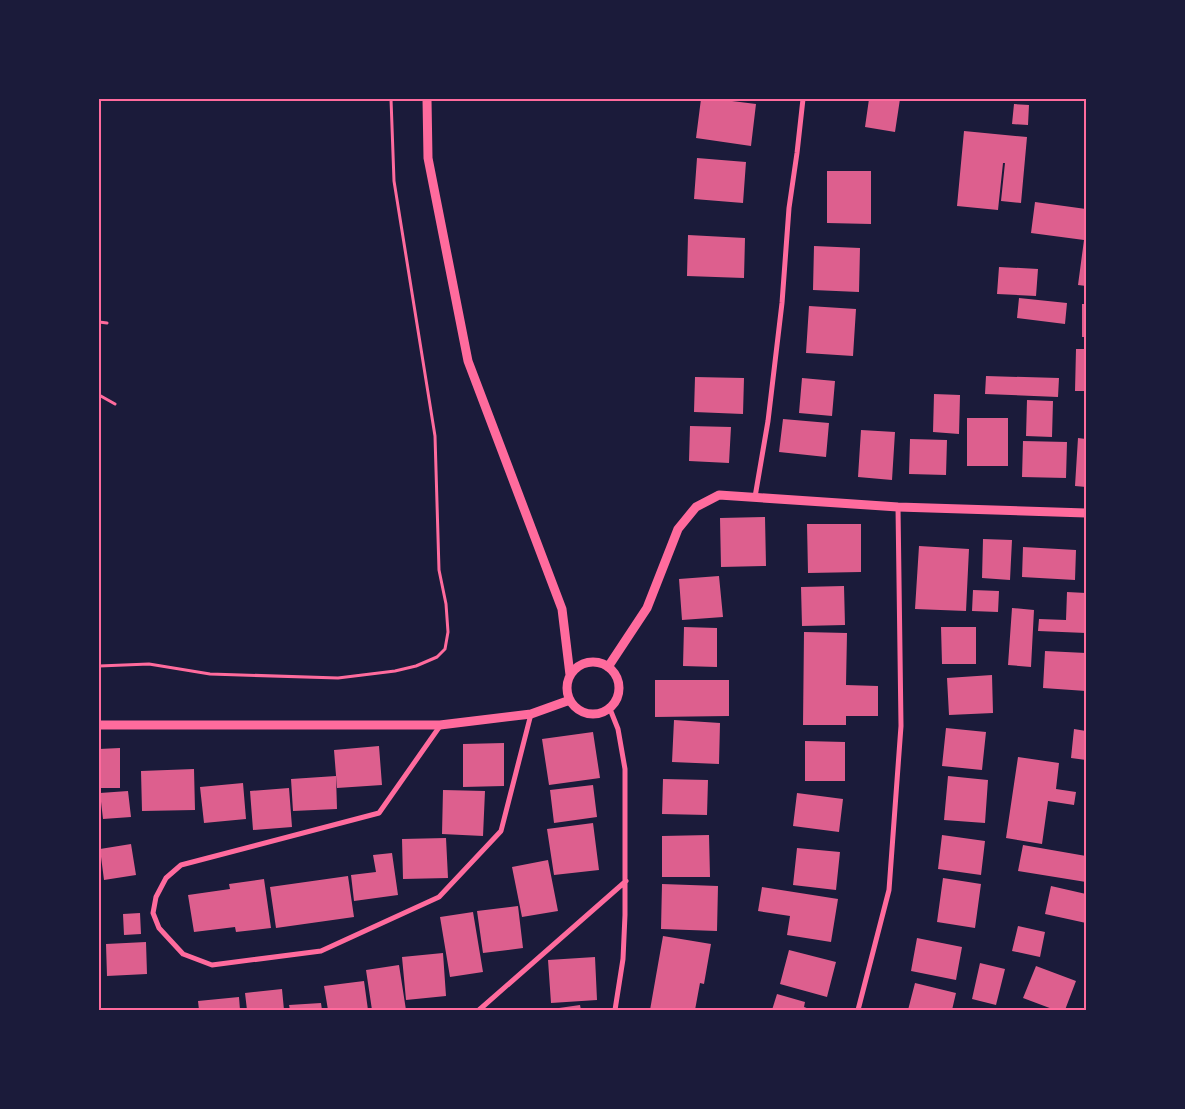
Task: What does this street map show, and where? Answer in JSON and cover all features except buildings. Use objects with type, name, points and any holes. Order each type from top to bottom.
[{"type":"street","points":[[427,99],[428,158],[468,361],[562,609],[570,675]]},
{"type":"street","points":[[755,497],[768,421],[803,99]]},
{"type":"street","points":[[608,667],[647,608],[678,529],[696,507],[719,495],[898,507],[1086,513]]},
{"type":"street","points":[[858,1010],[889,890],[901,726],[898,507]]},
{"type":"street","points":[[592,662],[608,667],[619,680],[618,698],[610,709],[599,714],[582,713],[575,708],[567,692],[567,683],[570,675],[583,664],[592,662]]},
{"type":"street","points":[[99,725],[440,725],[531,714],[570,700]]},
{"type":"street","points":[[610,709],[618,729],[625,769],[626,881],[622,959],[615,1010]]},
{"type":"street","points":[[440,725],[379,813],[182,865],[166,878],[156,897],[153,913],[159,928],[182,954],[212,965],[321,951],[440,897],[501,831],[531,714]]},
{"type":"street","points":[[479,1010],[626,881]]},
{"type":"path","points":[[99,666],[149,664],[210,674],[338,678],[395,671],[416,666],[437,657],[446,649],[448,632],[446,604],[440,570],[434,436],[394,181],[391,99]]},
{"type":"path","points":[[99,322],[107,323]]},
{"type":"path","points":[[99,395],[115,404]]}]
